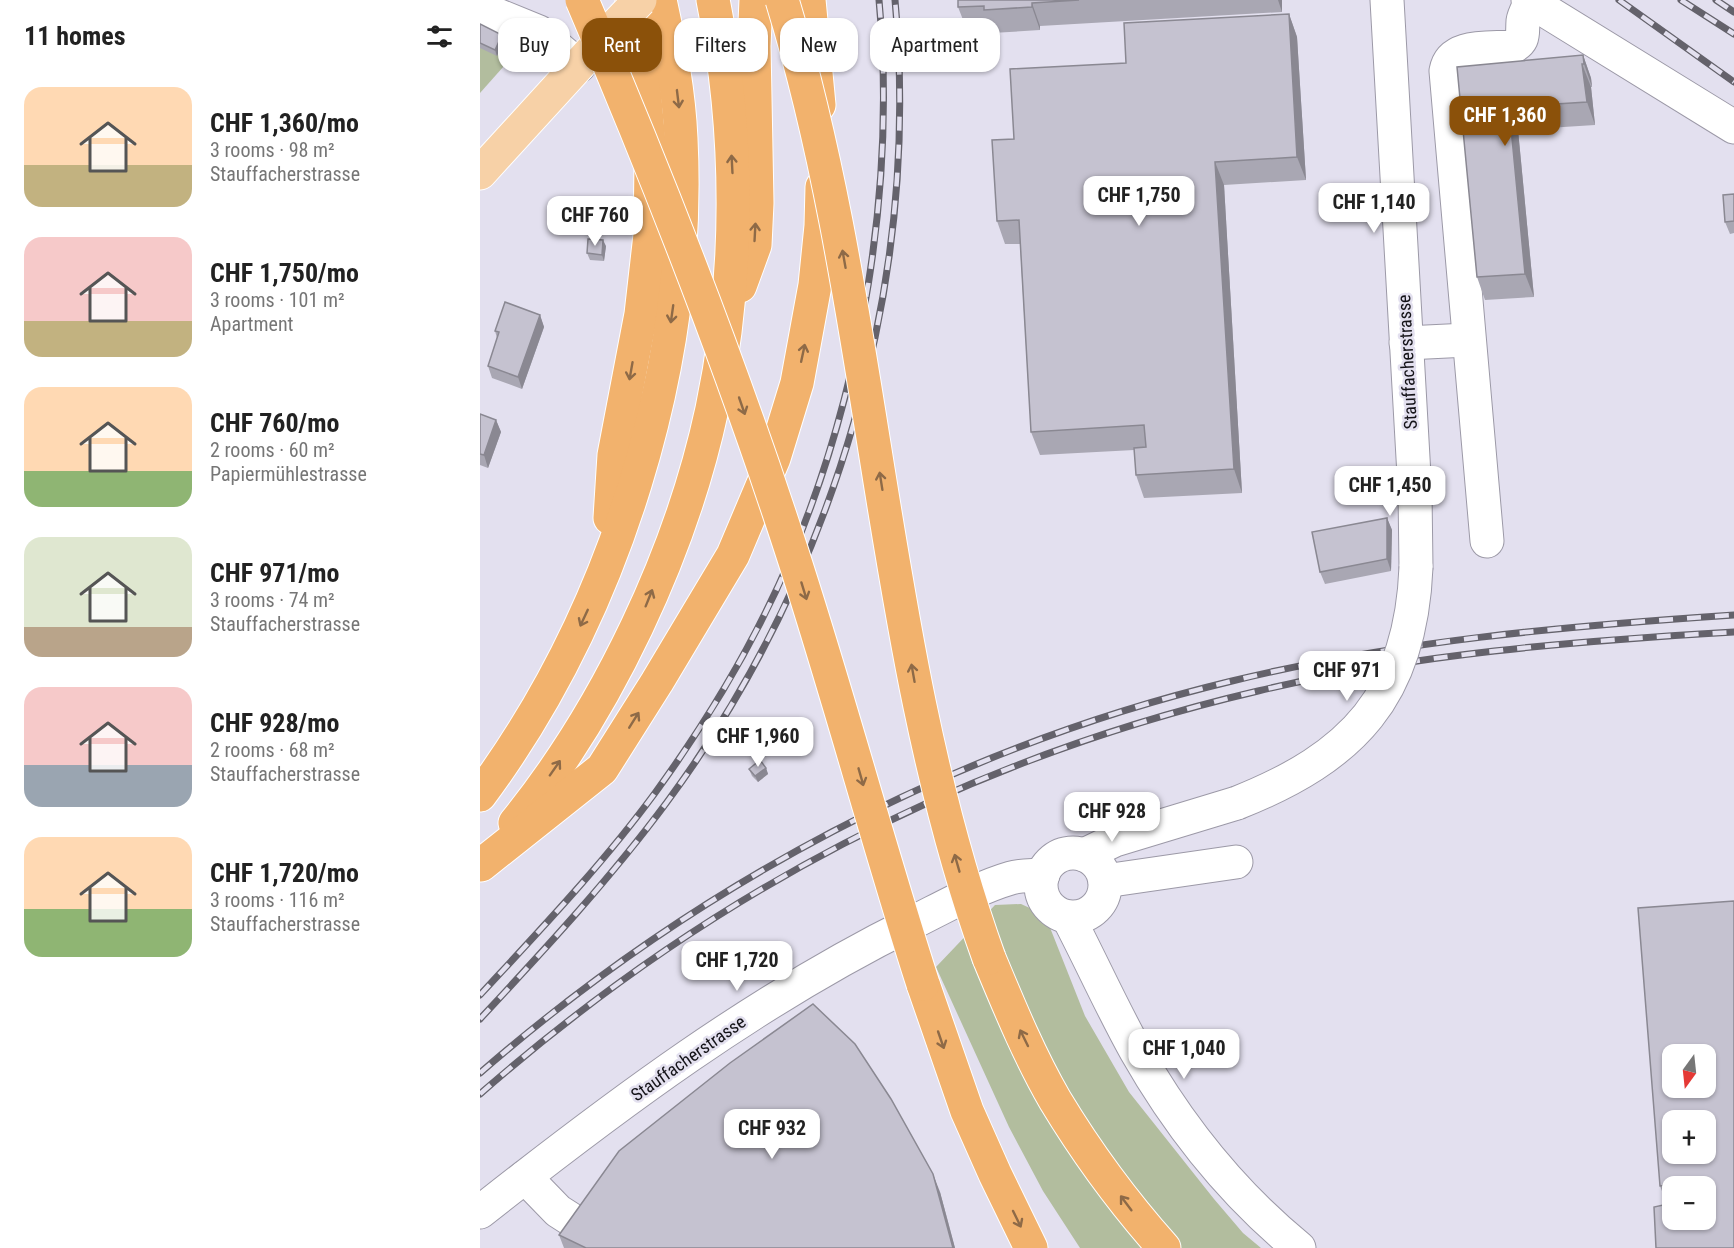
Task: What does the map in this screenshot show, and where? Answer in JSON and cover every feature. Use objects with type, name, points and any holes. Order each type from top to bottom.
[{"type":"highway","points":[[582,0],[663,194],[743,406],[831,676],[894,894],[923,984],[968,1112],[1031,1248]]},
{"type":"highway","points":[[608,565],[614,454],[641,314],[650,235],[651,164],[641,56],[632,0]]},
{"type":"highway","points":[[480,795],[531,719],[567,656],[608,565],[643,456],[659,390],[672,317],[681,239],[682,182],[681,127],[660,0]]},
{"type":"highway","points":[[481,866],[529,806],[571,745],[610,680],[644,610],[675,535],[712,410],[725,327],[732,246],[733,181],[727,93],[713,0]]},
{"type":"highway","points":[[725,327],[755,245],[757,203],[754,46],[756,0]]},
{"type":"highway","points":[[782,0],[809,96],[841,243],[901,608],[930,757],[968,898],[989,958],[1021,1033],[1054,1098],[1093,1159],[1164,1248]]},
{"type":"highway","points":[[481,866],[602,769],[733,555],[746,528],[788,416],[815,285],[821,226],[822,158],[809,0]]},
{"type":"main road","points":[[623,18],[640,0]]},
{"type":"main road","points":[[480,173],[582,62]]},
{"type":"street","name":"Stauffacherstrasse","points":[[480,1212],[675,1065],[801,982],[860,949],[1011,878],[1043,875],[1052,861],[1059,856],[1067,853],[1084,855],[1115,840],[1237,803],[1269,790],[1323,759],[1346,741],[1366,719],[1394,674],[1404,649],[1412,616],[1416,567],[1415,493],[1387,0]]},
{"type":"street","points":[[1487,541],[1446,71],[1452,57],[1462,51],[1512,47],[1518,44],[1524,35],[1523,20],[1529,1],[1734,127]]},
{"type":"street","points":[[480,8],[539,32],[582,53]]},
{"type":"street","points":[[1406,344],[1468,340]]},
{"type":"street","points":[[1043,875],[1041,884],[1046,902],[1052,909],[1068,917],[1086,915],[1094,910],[1104,895],[1105,881],[1098,865],[1084,855]]},
{"type":"street","points":[[1105,881],[1236,862]]},
{"type":"street","points":[[1068,917],[1137,1052],[1180,1120],[1227,1180],[1299,1248]]},
{"type":"street","points":[[525,1177],[558,1211],[583,1227]]},
{"type":"green space","points":[[480,28],[498,37],[499,72],[480,93]]},
{"type":"green space","points":[[1021,904],[1045,915],[1085,1016],[1129,1092],[1214,1199],[1243,1233],[1261,1248],[1080,1248],[1043,1191],[1009,1127],[936,967],[995,905]]},
{"type":"building","points":[[958,0],[1079,0],[1032,3],[1032,7],[984,10],[984,6],[958,7]]},
{"type":"building","points":[[1289,14],[1297,157],[1215,162],[1234,469],[1136,475],[1134,448],[1146,447],[1144,425],[1031,432],[1019,220],[997,221],[992,140],[1014,139],[1010,69],[1126,63],[1124,23]]},
{"type":"building","points":[[480,24],[498,33],[498,44],[495,50],[480,43]]},
{"type":"building","points":[[1583,55],[1587,102],[1509,107],[1525,274],[1477,277],[1457,67]]},
{"type":"building","points":[[1734,194],[1734,221],[1725,222],[1723,195]]},
{"type":"building","points":[[588,239],[603,240],[602,255],[587,253]]},
{"type":"building","points":[[505,302],[540,315],[518,377],[488,366],[499,332],[495,331]]},
{"type":"building","points":[[480,414],[496,420],[484,455],[480,454]]},
{"type":"building","points":[[1387,518],[1387,559],[1320,572],[1312,532]]},
{"type":"building","points":[[760,760],[766,768],[755,776],[749,769]]},
{"type":"building","points":[[1734,901],[1734,1248],[1656,1248],[1654,1207],[1662,1205],[1662,1230],[1716,1230],[1716,1176],[1662,1176],[1662,1186],[1660,1186],[1638,908]]},
{"type":"building","points":[[813,1004],[855,1044],[891,1099],[933,1174],[953,1248],[586,1248],[559,1235],[619,1151],[730,1063]]},
{"type":"railway","points":[[480,995],[548,922],[635,820],[655,793],[694,737],[730,679],[791,557],[816,492],[838,424],[855,354],[868,283],[878,212],[883,140],[883,70],[879,0]]},
{"type":"railway","points":[[480,1019],[600,886],[667,802],[726,713],[778,620],[820,522],[854,422],[879,318],[894,213],[900,107],[895,0]]},
{"type":"railway","points":[[1619,0],[1734,82]]},
{"type":"railway","points":[[1681,0],[1734,34]]},
{"type":"railway","points":[[1716,0],[1734,12]]},
{"type":"railway","points":[[480,1073],[563,1005],[649,942],[739,884],[832,832],[928,785],[1027,744],[1128,709],[1232,681],[1356,655],[1545,630],[1734,615]]},
{"type":"railway","points":[[480,1094],[567,1022],[656,957],[748,897],[844,844],[942,796],[1044,755],[1149,720],[1258,691],[1375,667],[1554,645],[1734,632]]}]
